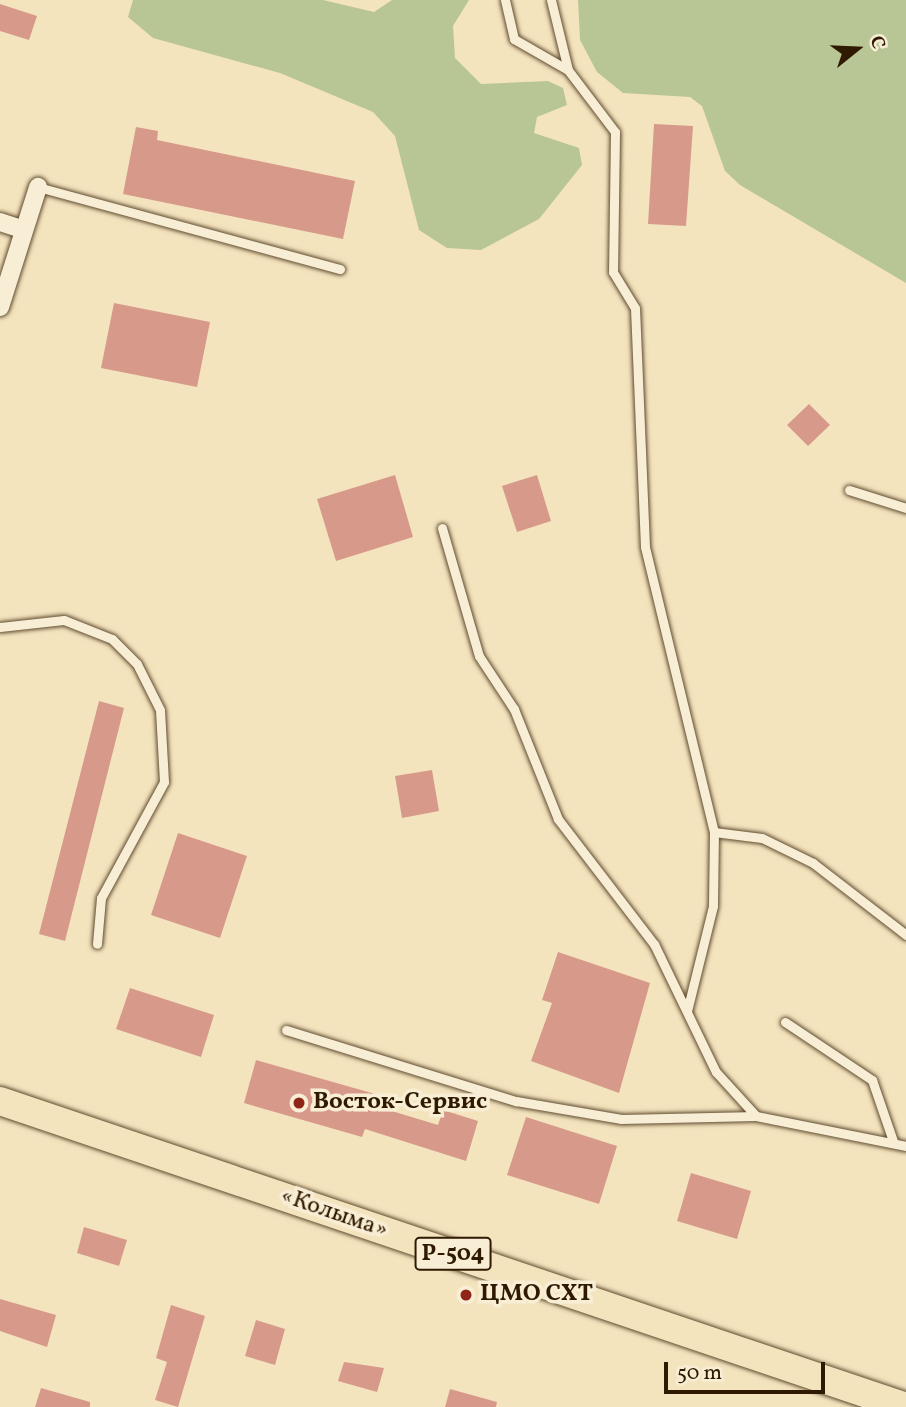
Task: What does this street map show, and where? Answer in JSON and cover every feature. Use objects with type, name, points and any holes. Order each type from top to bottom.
[{"type":"highway","name":"«Колыма»","points":[[0,1101],[906,1407]]},
{"type":"street","points":[[0,307],[38,187]]},
{"type":"street","points":[[0,222],[24,230]]},
{"type":"lane","points":[[505,0],[514,39],[568,70],[615,132],[613,272],[635,308],[645,547],[713,832],[713,906],[687,1011]]},
{"type":"lane","points":[[551,0],[568,70]]},
{"type":"lane","points":[[38,187],[340,269]]},
{"type":"lane","points":[[849,490],[906,508]]},
{"type":"lane","points":[[442,527],[479,656],[514,709],[558,818],[654,944],[716,1072],[756,1116]]},
{"type":"lane","points":[[0,627],[64,620],[112,639],[137,664],[159,710],[164,782],[101,898],[97,944]]},
{"type":"lane","points":[[713,832],[762,838],[813,863],[906,935]]},
{"type":"lane","points":[[785,1022],[872,1080],[893,1141]]},
{"type":"lane","points":[[286,1030],[516,1101],[621,1119],[756,1116],[893,1141],[906,1146]]},
{"type":"green space","points":[[133,0],[323,0],[374,12],[392,0],[469,0],[453,26],[455,58],[481,84],[548,81],[563,88],[567,105],[537,117],[534,133],[579,148],[582,165],[539,219],[481,250],[447,248],[419,230],[395,136],[373,112],[280,73],[153,38],[128,17]]},
{"type":"green space","points":[[578,0],[906,0],[906,283],[740,185],[725,171],[702,106],[690,97],[623,93],[597,72],[580,40]]},
{"type":"building","points":[[0,4],[37,16],[29,40],[0,31]]},
{"type":"building","points":[[654,124],[693,126],[686,226],[648,224]]},
{"type":"building","points":[[136,127],[158,131],[157,140],[355,181],[343,239],[123,194]]},
{"type":"building","points":[[114,303],[210,322],[197,387],[101,368]]},
{"type":"building","points":[[809,404],[830,425],[808,446],[787,425]]},
{"type":"building","points":[[395,475],[413,537],[336,561],[317,499]]},
{"type":"building","points":[[537,475],[551,521],[517,532],[502,486]]},
{"type":"building","points":[[99,701],[124,708],[65,941],[39,934]]},
{"type":"building","points":[[432,770],[439,811],[402,818],[395,776]]},
{"type":"building","points":[[178,833],[247,856],[220,938],[151,915]]},
{"type":"building","points":[[558,952],[650,983],[619,1093],[531,1061],[552,1003],[542,1000]]},
{"type":"building","points":[[130,988],[214,1015],[201,1057],[116,1029]]},
{"type":"building","points":[[256,1060],[375,1094],[372,1105],[438,1125],[443,1110],[478,1121],[466,1161],[365,1129],[362,1137],[244,1103]]},
{"type":"building","points":[[526,1117],[617,1146],[599,1204],[507,1175]]},
{"type":"building","points":[[691,1173],[751,1191],[737,1239],[677,1221]]},
{"type":"building","points":[[84,1227],[127,1240],[119,1266],[77,1253]]},
{"type":"building","points":[[0,1299],[56,1315],[47,1347],[0,1331]]},
{"type":"building","points":[[171,1305],[205,1316],[178,1407],[155,1400],[167,1362],[156,1358]]},
{"type":"building","points":[[256,1320],[285,1329],[275,1365],[245,1356]]},
{"type":"building","points":[[344,1362],[384,1368],[377,1392],[338,1381]]},
{"type":"building","points":[[41,1388],[90,1402],[90,1407],[35,1407]]},
{"type":"building","points":[[450,1389],[497,1402],[496,1407],[445,1407]]},
{"type":"place","name":"Восток-Сервис","points":[[299,1103]]},
{"type":"place","name":"ЦМО СХТ","points":[[466,1295]]}]
